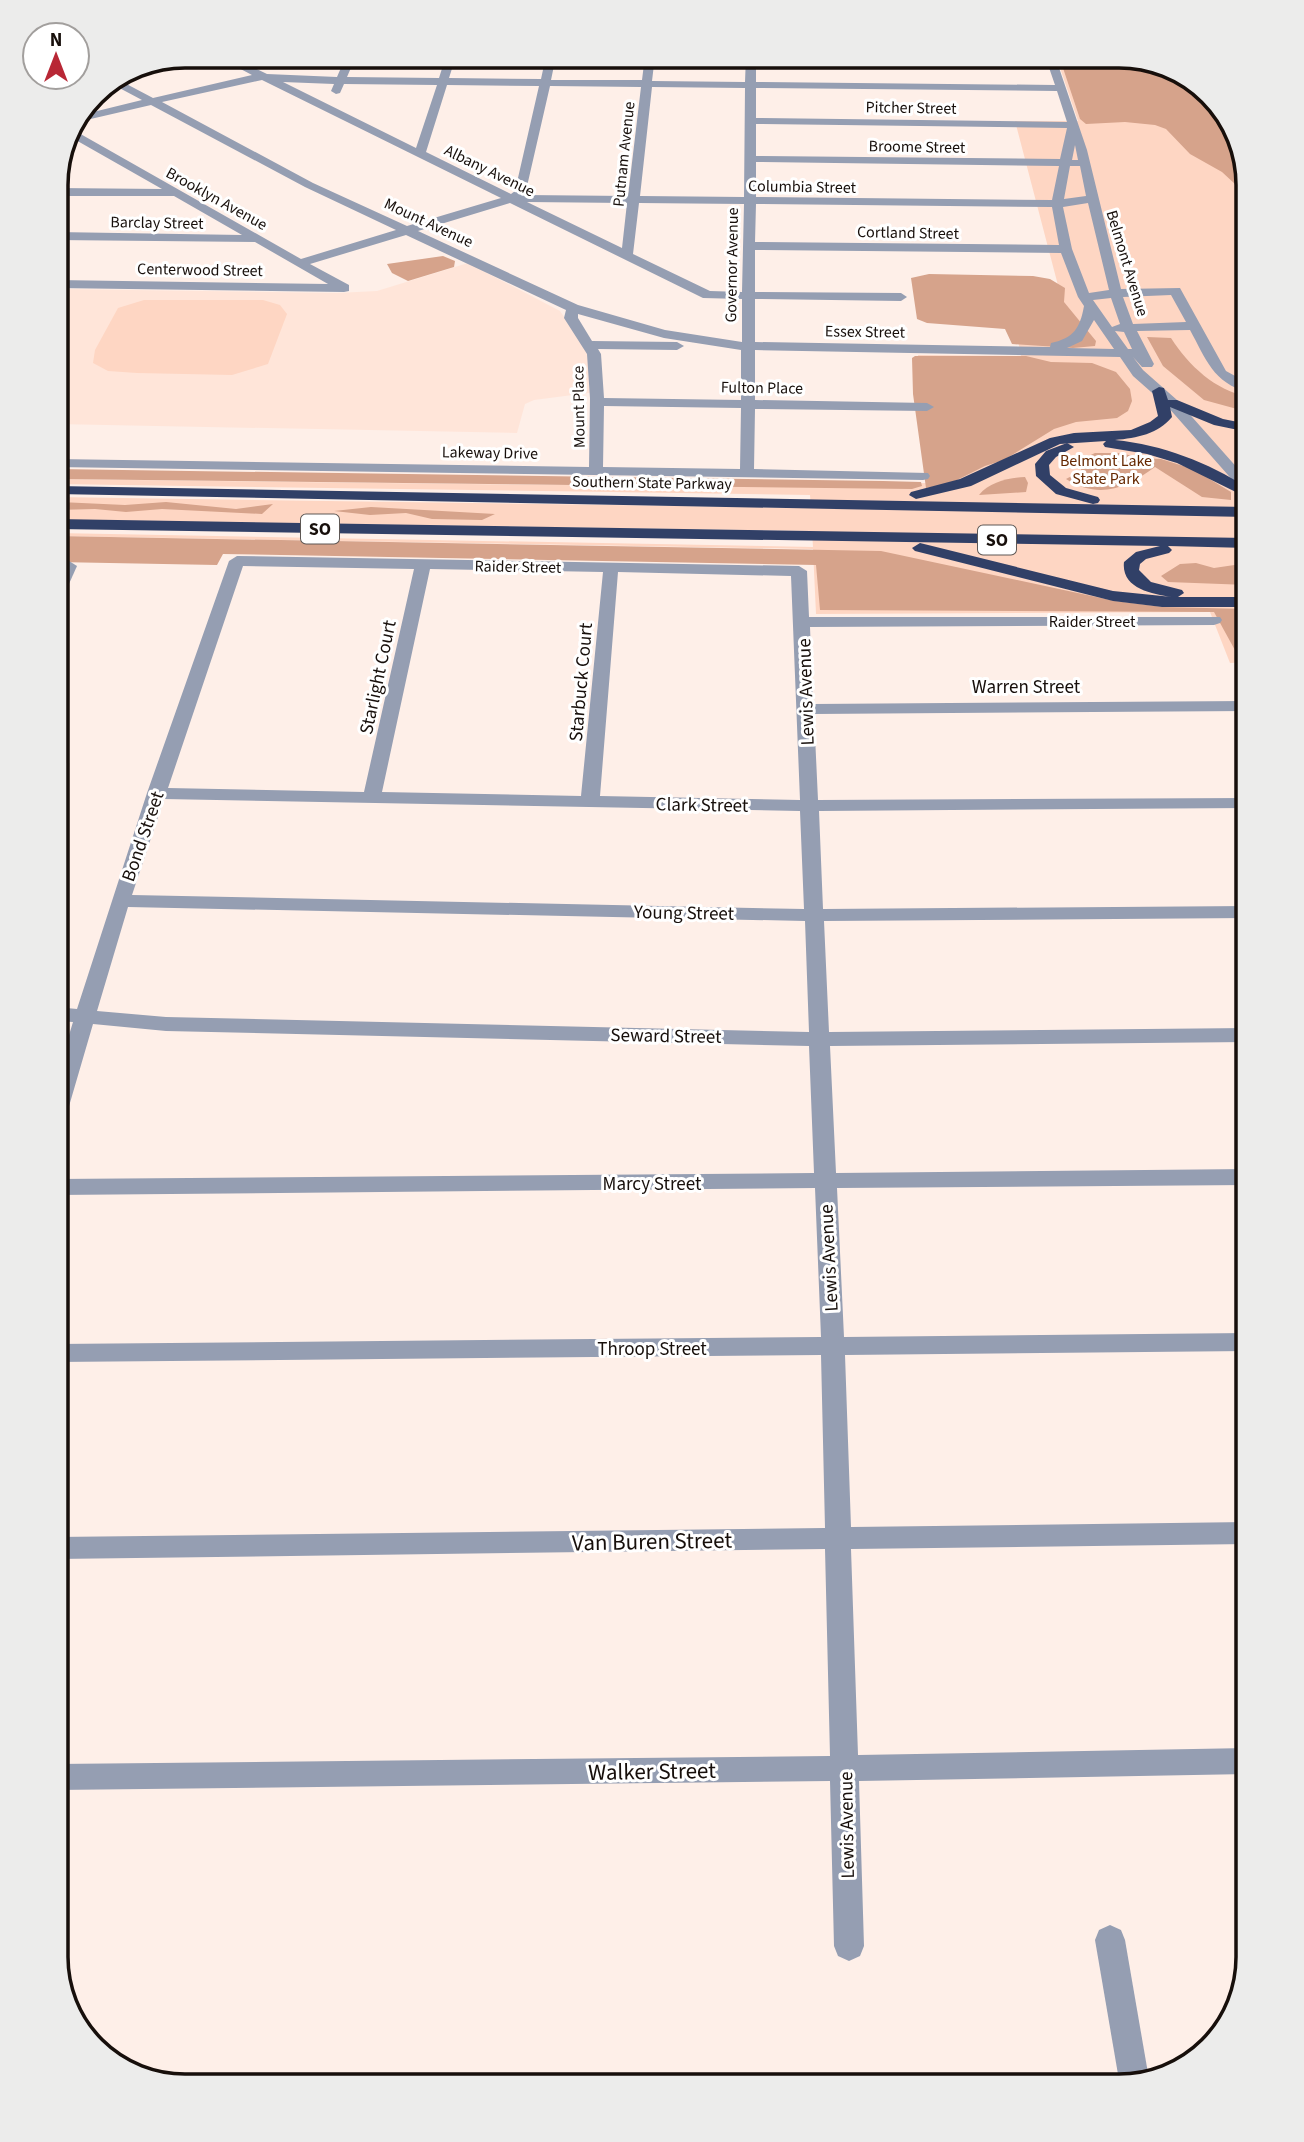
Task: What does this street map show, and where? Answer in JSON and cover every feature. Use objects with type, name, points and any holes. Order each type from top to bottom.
[{"type":"highway","points":[[776,502],[914,495],[960,486],[1050,442],[1075,437],[1133,433],[1153,427],[1165,417],[1159,391]]},
{"type":"highway","points":[[1172,403],[1219,422],[1236,426]]},
{"type":"highway","points":[[1161,509],[1068,494],[1046,480],[1042,464],[1051,454],[1079,444],[1139,447],[1190,461],[1236,485]]},
{"type":"highway","name":"Southern State Parkway","points":[[68,490],[1236,512]]},
{"type":"highway","name":"SO","points":[[68,524],[1236,543]]},
{"type":"highway","points":[[777,536],[929,550],[1125,598],[1162,602],[1236,602]]},
{"type":"highway","points":[[1217,543],[1146,553],[1134,559],[1131,571],[1142,583],[1164,591],[1236,593]]},
{"type":"street","name":"Albany Avenue","points":[[244,68],[708,295],[901,297]]},
{"type":"street","points":[[329,110],[346,68]]},
{"type":"street","points":[[420,154],[447,68]]},
{"type":"street","points":[[300,263],[513,198],[521,192],[548,68]]},
{"type":"street","name":"Putnam Avenue","points":[[627,256],[649,68]]},
{"type":"street","name":"Governor Avenue","points":[[747,474],[751,68]]},
{"type":"street","name":"Belmont Avenue","points":[[1054,68],[1085,163],[1090,199],[1129,327],[1141,353],[1172,403]]},
{"type":"street","points":[[91,116],[236,80],[262,77],[1060,88]]},
{"type":"street","name":"Mount Avenue","points":[[124,86],[309,185],[573,308],[664,334],[747,346]]},
{"type":"street","name":"Pitcher Street","points":[[750,121],[1073,125]]},
{"type":"street","name":"Belmont Avenue","points":[[1073,125],[1057,204],[1066,249],[1087,302],[1138,373],[1172,403],[1236,477]]},
{"type":"street","name":"Brooklyn Avenue","points":[[79,137],[344,288]]},
{"type":"street","points":[[79,151],[104,151]]},
{"type":"street","name":"Broome Street","points":[[749,159],[1085,163]]},
{"type":"street","points":[[68,192],[177,193]]},
{"type":"street","name":"Columbia Street","points":[[513,198],[1057,204],[1090,199]]},
{"type":"street","name":"Barclay Street","points":[[68,236],[257,239]]},
{"type":"street","name":"Cortland Street","points":[[749,246],[1066,249]]},
{"type":"street","name":"Centerwood Street","points":[[68,284],[344,288]]},
{"type":"street","points":[[1030,351],[1063,345],[1080,338],[1087,328],[1087,302],[1118,293],[1175,291],[1221,373],[1236,383]]},
{"type":"street","name":"Mount Place","points":[[573,308],[571,317],[594,354],[597,402],[596,471]]},
{"type":"street","points":[[1105,329],[1195,326]]},
{"type":"street","name":"Essex Street","points":[[589,345],[1141,353]]},
{"type":"street","name":"Fulton Place","points":[[597,402],[927,407]]},
{"type":"street","name":"Lakeway Drive","points":[[68,463],[923,476]]},
{"type":"street","name":"Raider Street","points":[[237,561],[799,571]]},
{"type":"street","name":"Bond Street","points":[[68,1071],[120,901],[237,561]]},
{"type":"street","name":"Starlight Court","points":[[372,798],[423,564]]},
{"type":"street","name":"Starbuck Court","points":[[590,802],[611,567]]},
{"type":"street","name":"Lewis Avenue","points":[[799,571],[833,1347],[849,1946]]},
{"type":"street","name":"Raider Street","points":[[802,622],[1213,620]]},
{"type":"street","name":"Warren Street","points":[[805,709],[1236,706]]},
{"type":"street","name":"Clark Street","points":[[156,793],[809,806],[1236,803]]},
{"type":"street","name":"Young Street","points":[[120,901],[813,915],[1236,912]]},
{"type":"street","name":"Seward Street","points":[[68,1015],[166,1024],[820,1039],[1236,1035]]},
{"type":"street","name":"Marcy Street","points":[[68,1187],[1236,1177]]},
{"type":"street","name":"Throop Street","points":[[68,1353],[1236,1342]]},
{"type":"street","name":"Van Buren Street","points":[[68,1548],[1236,1533]]},
{"type":"street","name":"Walker Street","points":[[68,1777],[578,1773],[1236,1761]]},
{"type":"street","points":[[1110,1940],[1132,2073]]},
{"type":"shaded area","points":[[468,263],[560,311],[590,354],[596,392],[534,400],[525,404],[517,433],[68,424],[68,289],[337,293],[377,291]]},
{"type":"green space","name":"Belmont Lake State Park","points":[[1060,68],[1142,70],[1171,80],[1196,97],[1216,120],[1230,147],[1236,185],[1236,663],[1230,663],[1210,612],[816,614],[813,549],[68,536],[68,533],[813,547],[812,531],[68,520],[68,497],[811,508],[810,495],[68,484],[68,479],[556,485],[935,483],[918,355],[1021,356],[1009,293],[1060,293],[1015,121],[1078,121]]},
{"type":"green space","points":[[1063,68],[1127,68],[1157,74],[1196,97],[1216,120],[1230,147],[1236,185],[1222,172],[1190,154],[1166,129],[1125,122],[1086,124],[1080,119]]},
{"type":"green space","points":[[443,256],[455,261],[454,267],[408,281],[392,273],[387,264]]},
{"type":"green space","points":[[929,274],[1033,276],[1050,279],[1065,288],[1064,302],[1096,341],[1095,346],[1073,348],[1012,344],[1005,329],[927,323],[917,319],[911,278]]},
{"type":"green space","points":[[144,300],[263,300],[280,305],[287,314],[268,364],[232,375],[108,371],[93,363],[95,350],[118,308]]},
{"type":"green space","points":[[1147,337],[1171,338],[1186,358],[1204,375],[1236,394],[1236,409],[1204,400],[1163,366]]},
{"type":"green space","points":[[1026,356],[1051,362],[1092,363],[1116,372],[1130,389],[1132,401],[1128,411],[1117,418],[1076,422],[1054,429],[1004,460],[949,484],[926,488],[913,394],[912,358]]},
{"type":"green space","points":[[1095,453],[1121,453],[1140,458],[1161,459],[1193,469],[1231,492],[1231,500],[1202,497],[1155,467],[1134,481],[1112,489],[1090,489],[1066,479],[1081,471],[1082,459]]},
{"type":"green space","points":[[68,469],[921,482],[922,486],[912,489],[68,479]]},
{"type":"green space","points":[[1025,477],[1028,483],[1026,492],[979,495],[1000,482]]},
{"type":"green space","points":[[68,502],[125,505],[166,502],[236,509],[273,504],[262,514],[68,510]]},
{"type":"green space","points":[[371,507],[495,514],[482,520],[432,519],[406,513],[370,515],[334,511]]},
{"type":"green space","points":[[68,536],[881,551],[1115,601],[1163,607],[1236,609],[1236,652],[1214,612],[820,610],[816,565],[223,554],[217,565],[68,562]]},
{"type":"green space","points":[[1196,563],[1214,568],[1236,565],[1236,585],[1168,582],[1161,576],[1180,564]]}]
